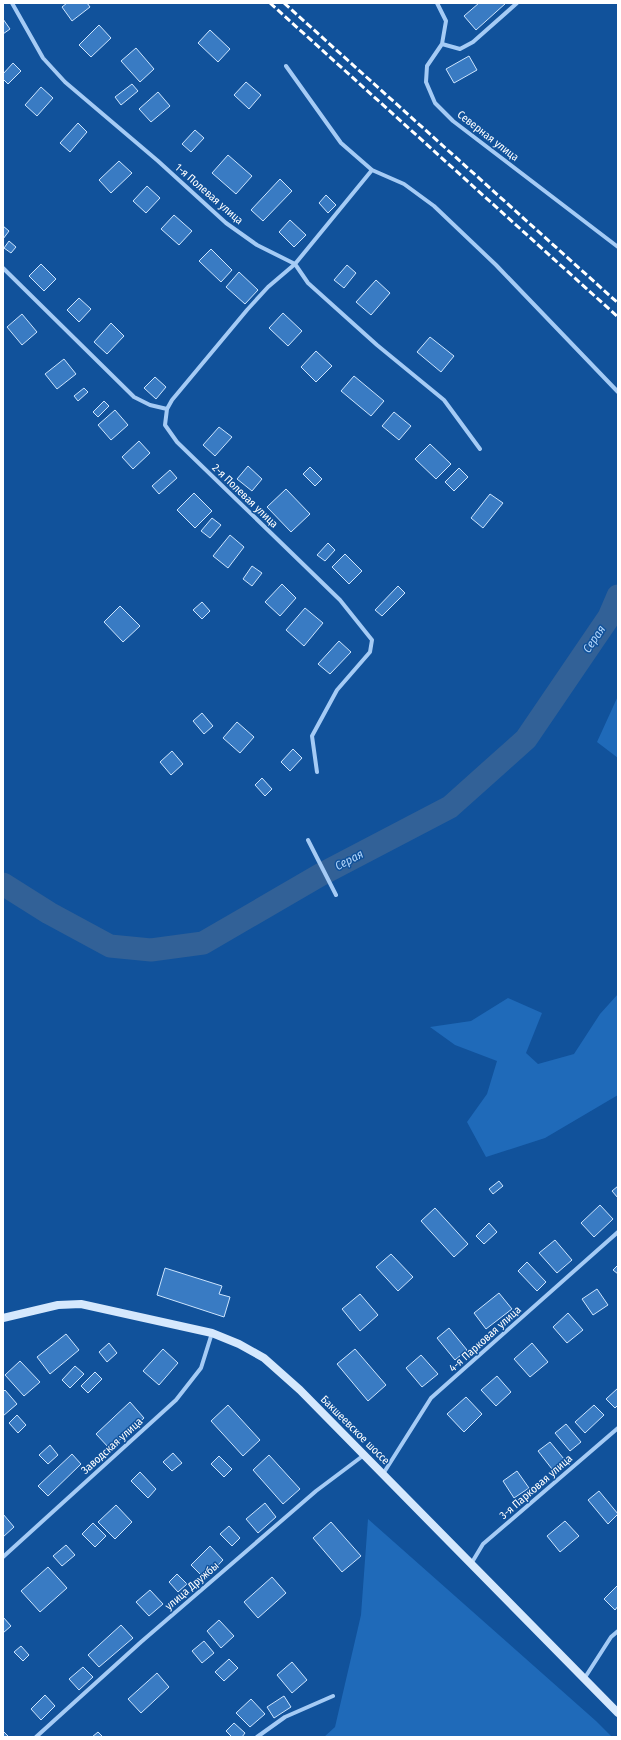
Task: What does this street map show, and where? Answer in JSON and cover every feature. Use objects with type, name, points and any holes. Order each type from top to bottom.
[{"type":"street","name":"1-я Полевая улица","points":[[12,3],[43,58],[65,82],[158,161],[226,223],[257,245],[294,264],[308,283],[377,346],[444,400],[480,449]]},
{"type":"street","name":"Северная улица","points":[[437,3],[446,21],[442,44],[427,66],[426,82],[435,103],[453,121],[618,247]]},
{"type":"street","points":[[442,44],[460,49],[473,42],[518,3]]},
{"type":"street","points":[[286,66],[341,142],[372,170],[404,184],[434,206],[496,265],[618,392]]},
{"type":"street","points":[[3,268],[134,397],[150,406],[167,409],[172,400],[247,310],[268,287],[294,264],[372,170]]},
{"type":"street","name":"2-я Полевая улица","points":[[167,409],[165,425],[177,442],[340,600],[372,640],[370,652],[337,690],[312,736],[317,772]]},
{"type":"street","points":[[308,840],[336,895]]},
{"type":"street","name":"4-я Парковая улица","points":[[383,1475],[431,1398],[618,1232]]},
{"type":"street","name":"Бакшеевское шоссе","points":[[3,1318],[58,1304],[81,1304],[212,1334],[239,1344],[264,1358],[300,1390],[618,1713]]},
{"type":"street","name":"Заводская улица","points":[[3,1557],[176,1400],[201,1368],[212,1334]]},
{"type":"street","name":"3-я Парковая улица","points":[[471,1564],[483,1544],[618,1428]]},
{"type":"street","name":"улица Дружбы","points":[[36,1737],[141,1642],[316,1490],[364,1455]]},
{"type":"street","points":[[584,1679],[611,1637],[618,1631]]},
{"type":"street","points":[[257,1737],[285,1717],[333,1696]]},
{"type":"shaded area","points":[[618,696],[618,758],[597,742]]},
{"type":"shaded area","points":[[618,994],[618,1095],[545,1138],[486,1157],[467,1122],[487,1094],[497,1061],[455,1045],[430,1027],[471,1021],[508,998],[542,1013],[526,1053],[538,1064],[574,1054],[600,1014]]},
{"type":"shaded area","points":[[368,1519],[596,1721],[612,1737],[324,1737],[335,1727],[361,1615]]},
{"type":"building","points":[[67,3],[87,3],[90,7],[72,21],[62,7]]},
{"type":"building","points":[[479,3],[506,3],[476,30],[464,16]]},
{"type":"building","points":[[3,19],[10,29],[3,34]]},
{"type":"building","points":[[99,25],[111,38],[91,57],[79,45]]},
{"type":"building","points":[[210,30],[230,49],[218,62],[198,43]]},
{"type":"building","points":[[136,48],[154,69],[140,82],[121,61]]},
{"type":"building","points":[[469,56],[477,70],[454,83],[446,69]]},
{"type":"building","points":[[13,63],[21,71],[8,84],[3,79],[3,74]]},
{"type":"building","points":[[246,82],[261,95],[249,109],[234,95]]},
{"type":"building","points":[[132,84],[138,91],[121,105],[115,97]]},
{"type":"building","points":[[41,87],[53,98],[37,116],[25,105]]},
{"type":"building","points":[[158,92],[170,106],[151,122],[139,109]]},
{"type":"building","points":[[78,123],[87,132],[70,152],[60,143]]},
{"type":"building","points":[[195,130],[204,138],[191,152],[182,144]]},
{"type":"building","points":[[228,155],[252,176],[236,194],[212,173]]},
{"type":"building","points":[[119,161],[132,173],[111,193],[99,180]]},
{"type":"building","points":[[280,179],[292,191],[263,221],[251,210]]},
{"type":"building","points":[[147,186],[160,198],[146,213],[133,201]]},
{"type":"building","points":[[326,195],[336,205],[328,213],[319,203]]},
{"type":"building","points":[[174,215],[192,231],[179,245],[161,229]]},
{"type":"building","points":[[290,220],[306,235],[294,247],[279,232]]},
{"type":"building","points":[[3,226],[9,231],[3,239]]},
{"type":"building","points":[[9,241],[16,247],[11,253],[4,248]]},
{"type":"building","points":[[211,249],[232,270],[221,282],[199,261]]},
{"type":"building","points":[[41,264],[56,279],[44,291],[29,276]]},
{"type":"building","points":[[347,265],[356,273],[344,288],[334,280]]},
{"type":"building","points":[[239,272],[258,290],[245,304],[226,287]]},
{"type":"building","points":[[376,280],[390,293],[371,315],[356,302]]},
{"type":"building","points":[[79,298],[91,309],[79,322],[67,310]]},
{"type":"building","points":[[283,313],[302,331],[288,346],[269,328]]},
{"type":"building","points":[[22,314],[37,332],[22,345],[7,327]]},
{"type":"building","points":[[111,323],[124,336],[107,354],[94,342]]},
{"type":"building","points":[[430,337],[454,356],[441,372],[417,352]]},
{"type":"building","points":[[316,351],[332,366],[316,382],[301,367]]},
{"type":"building","points":[[64,359],[76,374],[57,389],[45,374]]},
{"type":"building","points":[[354,376],[384,401],[371,416],[341,391]]},
{"type":"building","points":[[155,377],[166,387],[156,399],[144,388]]},
{"type":"building","points":[[84,388],[88,392],[78,401],[74,396]]},
{"type":"building","points":[[104,401],[109,406],[98,417],[93,412]]},
{"type":"building","points":[[115,410],[128,425],[111,440],[98,425]]},
{"type":"building","points":[[394,412],[411,426],[399,440],[382,426]]},
{"type":"building","points":[[219,427],[232,437],[215,456],[203,445]]},
{"type":"building","points":[[139,441],[150,453],[133,469],[122,457]]},
{"type":"building","points":[[430,444],[451,464],[436,479],[415,459]]},
{"type":"building","points":[[248,466],[262,479],[252,491],[237,479]]},
{"type":"building","points":[[310,467],[322,479],[315,486],[303,474]]},
{"type":"building","points":[[459,468],[468,477],[454,491],[445,482]]},
{"type":"building","points":[[170,470],[177,478],[159,494],[152,486]]},
{"type":"building","points":[[286,489],[310,514],[291,532],[267,507]]},
{"type":"building","points":[[194,493],[212,511],[195,528],[177,510]]},
{"type":"building","points":[[490,494],[503,503],[483,528],[471,518]]},
{"type":"building","points":[[212,518],[221,525],[210,538],[201,531]]},
{"type":"building","points":[[230,535],[244,547],[228,568],[213,556]]},
{"type":"building","points":[[328,543],[335,550],[325,561],[317,555]]},
{"type":"building","points":[[345,554],[362,571],[349,584],[332,567]]},
{"type":"building","points":[[252,566],[262,573],[252,586],[243,579]]},
{"type":"building","points":[[282,584],[296,598],[280,616],[265,602]]},
{"type":"building","points":[[398,586],[405,593],[382,616],[375,610]]},
{"type":"building","points":[[202,602],[210,611],[202,619],[193,610]]},
{"type":"building","points":[[120,606],[140,626],[123,642],[104,622]]},
{"type":"building","points":[[305,608],[323,623],[304,646],[286,630]]},
{"type":"building","points":[[339,641],[351,652],[330,674],[318,664]]},
{"type":"building","points":[[202,713],[213,726],[204,734],[193,721]]},
{"type":"building","points":[[237,722],[254,737],[240,753],[223,738]]},
{"type":"building","points":[[293,749],[302,758],[290,771],[281,762]]},
{"type":"building","points":[[172,751],[183,764],[171,775],[160,762]]},
{"type":"building","points":[[262,778],[272,789],[265,796],[255,785]]},
{"type":"building","points":[[499,1181],[503,1186],[493,1194],[489,1189]]},
{"type":"building","points":[[618,1186],[618,1198],[612,1191]]},
{"type":"building","points":[[600,1205],[613,1219],[594,1237],[581,1223]]},
{"type":"building","points":[[435,1208],[468,1244],[454,1257],[421,1221]]},
{"type":"building","points":[[489,1223],[497,1232],[484,1244],[476,1236]]},
{"type":"building","points":[[555,1240],[572,1260],[557,1273],[539,1253]]},
{"type":"building","points":[[391,1254],[413,1277],[398,1291],[376,1267]]},
{"type":"building","points":[[527,1262],[546,1282],[537,1291],[518,1271]]},
{"type":"building","points":[[618,1265],[618,1274],[613,1270]]},
{"type":"building","points":[[165,1268],[222,1286],[219,1294],[230,1297],[224,1317],[157,1295]]},
{"type":"building","points":[[597,1289],[608,1305],[593,1315],[582,1299]]},
{"type":"building","points":[[499,1293],[512,1309],[486,1329],[474,1313]]},
{"type":"building","points":[[360,1294],[378,1315],[360,1331],[342,1309]]},
{"type":"building","points":[[568,1313],[583,1330],[567,1343],[553,1327]]},
{"type":"building","points":[[449,1328],[467,1350],[455,1360],[437,1338]]},
{"type":"building","points":[[66,1334],[79,1350],[50,1374],[37,1357]]},
{"type":"building","points":[[109,1343],[117,1353],[107,1362],[99,1352]]},
{"type":"building","points":[[532,1343],[548,1362],[530,1377],[514,1359]]},
{"type":"building","points":[[163,1349],[178,1363],[159,1385],[143,1371]]},
{"type":"building","points":[[355,1349],[386,1385],[368,1401],[337,1364]]},
{"type":"building","points":[[421,1355],[438,1374],[422,1387],[406,1368]]},
{"type":"building","points":[[20,1361],[40,1382],[24,1396],[5,1375]]},
{"type":"building","points":[[75,1366],[84,1374],[70,1388],[62,1380]]},
{"type":"building","points":[[95,1372],[102,1379],[88,1393],[81,1386]]},
{"type":"building","points":[[497,1376],[511,1392],[496,1406],[481,1390]]},
{"type":"building","points":[[618,1388],[618,1405],[615,1408],[606,1399]]},
{"type":"building","points":[[5,1390],[17,1404],[3,1416],[3,1392]]},
{"type":"building","points":[[466,1397],[482,1414],[464,1432],[447,1414]]},
{"type":"building","points":[[130,1402],[144,1418],[110,1449],[96,1434]]},
{"type":"building","points":[[228,1405],[260,1440],[243,1456],[211,1421]]},
{"type":"building","points":[[594,1405],[604,1415],[585,1433],[575,1422]]},
{"type":"building","points":[[17,1415],[26,1425],[18,1433],[9,1423]]},
{"type":"building","points":[[566,1424],[581,1442],[570,1451],[555,1433]]},
{"type":"building","points":[[550,1442],[564,1459],[552,1469],[538,1451]]},
{"type":"building","points":[[50,1445],[58,1455],[48,1464],[39,1455]]},
{"type":"building","points":[[173,1453],[182,1463],[172,1471],[163,1462]]},
{"type":"building","points":[[72,1454],[81,1464],[48,1496],[38,1486]]},
{"type":"building","points":[[269,1455],[300,1489],[283,1504],[253,1470]]},
{"type":"building","points":[[219,1456],[232,1469],[224,1477],[211,1464]]},
{"type":"building","points":[[517,1471],[529,1488],[514,1498],[503,1481]]},
{"type":"building","points":[[140,1472],[156,1489],[148,1498],[131,1481]]},
{"type":"building","points":[[599,1491],[618,1514],[608,1524],[588,1500]]},
{"type":"building","points":[[265,1503],[276,1517],[258,1533],[246,1519]]},
{"type":"building","points":[[116,1505],[132,1522],[115,1539],[98,1522]]},
{"type":"building","points":[[3,1514],[14,1527],[3,1537]]},
{"type":"building","points":[[565,1521],[579,1536],[560,1552],[547,1536]]},
{"type":"building","points":[[331,1522],[361,1556],[342,1572],[313,1538]]},
{"type":"building","points":[[93,1523],[106,1536],[95,1547],[82,1534]]},
{"type":"building","points":[[229,1526],[240,1538],[232,1546],[220,1534]]},
{"type":"building","points":[[66,1545],[75,1555],[62,1566],[53,1556]]},
{"type":"building","points":[[210,1546],[223,1560],[205,1579],[191,1565]]},
{"type":"building","points":[[48,1567],[67,1588],[40,1612],[21,1591]]},
{"type":"building","points":[[177,1574],[187,1584],[178,1592],[169,1582]]},
{"type":"building","points":[[272,1577],[286,1593],[258,1618],[244,1602]]},
{"type":"building","points":[[618,1585],[618,1606],[615,1610],[604,1599]]},
{"type":"building","points":[[150,1590],[163,1604],[149,1616],[136,1602]]},
{"type":"building","points":[[3,1617],[11,1626],[3,1633]]},
{"type":"building","points":[[219,1620],[234,1636],[221,1648],[207,1631]]},
{"type":"building","points":[[121,1625],[133,1638],[99,1667],[88,1655]]},
{"type":"building","points":[[204,1641],[214,1653],[202,1663],[192,1651]]},
{"type":"building","points":[[21,1646],[29,1655],[23,1661],[14,1652]]},
{"type":"building","points":[[229,1659],[238,1668],[224,1681],[215,1672]]},
{"type":"building","points":[[292,1662],[307,1680],[292,1693],[277,1675]]},
{"type":"building","points":[[83,1667],[93,1677],[79,1690],[69,1679]]},
{"type":"building","points":[[157,1673],[169,1687],[141,1713],[128,1699]]},
{"type":"building","points":[[45,1695],[55,1706],[41,1720],[31,1709]]},
{"type":"building","points":[[284,1696],[291,1707],[274,1718],[267,1707]]},
{"type":"building","points":[[251,1699],[265,1714],[250,1727],[236,1713]]},
{"type":"building","points":[[234,1723],[245,1733],[242,1737],[232,1737],[226,1731]]},
{"type":"building","points":[[3,1731],[9,1737],[3,1737]]},
{"type":"building","points":[[98,1732],[103,1737],[92,1737]]},
{"type":"waterway","name":"Серая","points":[[3,884],[49,913],[110,946],[151,950],[203,943],[320,875],[450,807],[526,739],[609,617],[618,596]]},
{"type":"railway","points":[[270,3],[618,317]]},
{"type":"railway","points":[[284,3],[618,303]]}]
